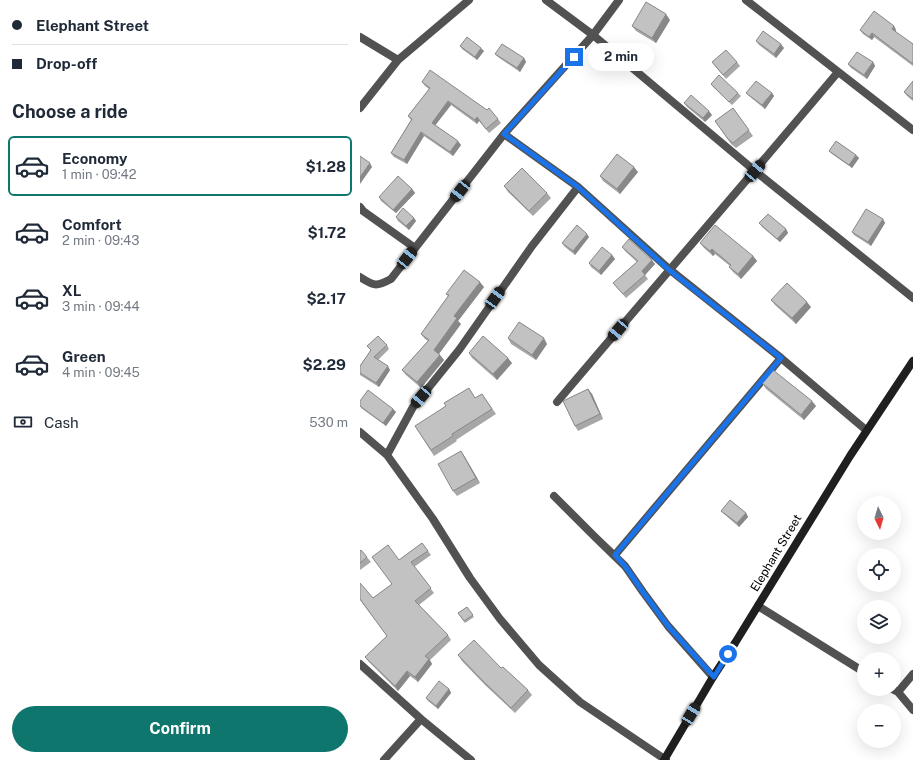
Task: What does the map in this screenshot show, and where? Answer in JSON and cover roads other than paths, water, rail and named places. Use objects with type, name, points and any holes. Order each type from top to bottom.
[{"type":"main road","name":"Elephant Street","points":[[665,759],[866,430],[913,361]]},
{"type":"street","points":[[360,108],[398,60],[469,0]]},
{"type":"street","points":[[546,0],[593,35],[755,171],[913,298]]},
{"type":"street","points":[[360,276],[371,284],[381,284],[391,278],[504,134],[593,35],[619,0]]},
{"type":"street","points":[[746,0],[913,130]]},
{"type":"street","points":[[360,37],[398,60]]},
{"type":"street","points":[[557,402],[668,269],[755,171],[838,72]]},
{"type":"street","points":[[504,134],[578,187],[668,269],[781,358],[866,430]]},
{"type":"street","points":[[387,455],[413,407],[459,350],[532,246],[578,187]]},
{"type":"street","points":[[360,207],[363,211],[415,248]]},
{"type":"street","points":[[615,555],[781,358]]},
{"type":"street","points":[[360,432],[387,455],[433,519],[470,578],[500,619],[539,665],[580,702],[665,759]]},
{"type":"street","points":[[554,496],[625,566],[668,626],[714,677]]},
{"type":"street","points":[[758,606],[857,668]]},
{"type":"street","points":[[360,664],[421,719],[471,760]]},
{"type":"street","points":[[901,685],[913,674]]},
{"type":"street","points":[[900,696],[913,710]]},
{"type":"street","points":[[384,760],[421,719]]}]
